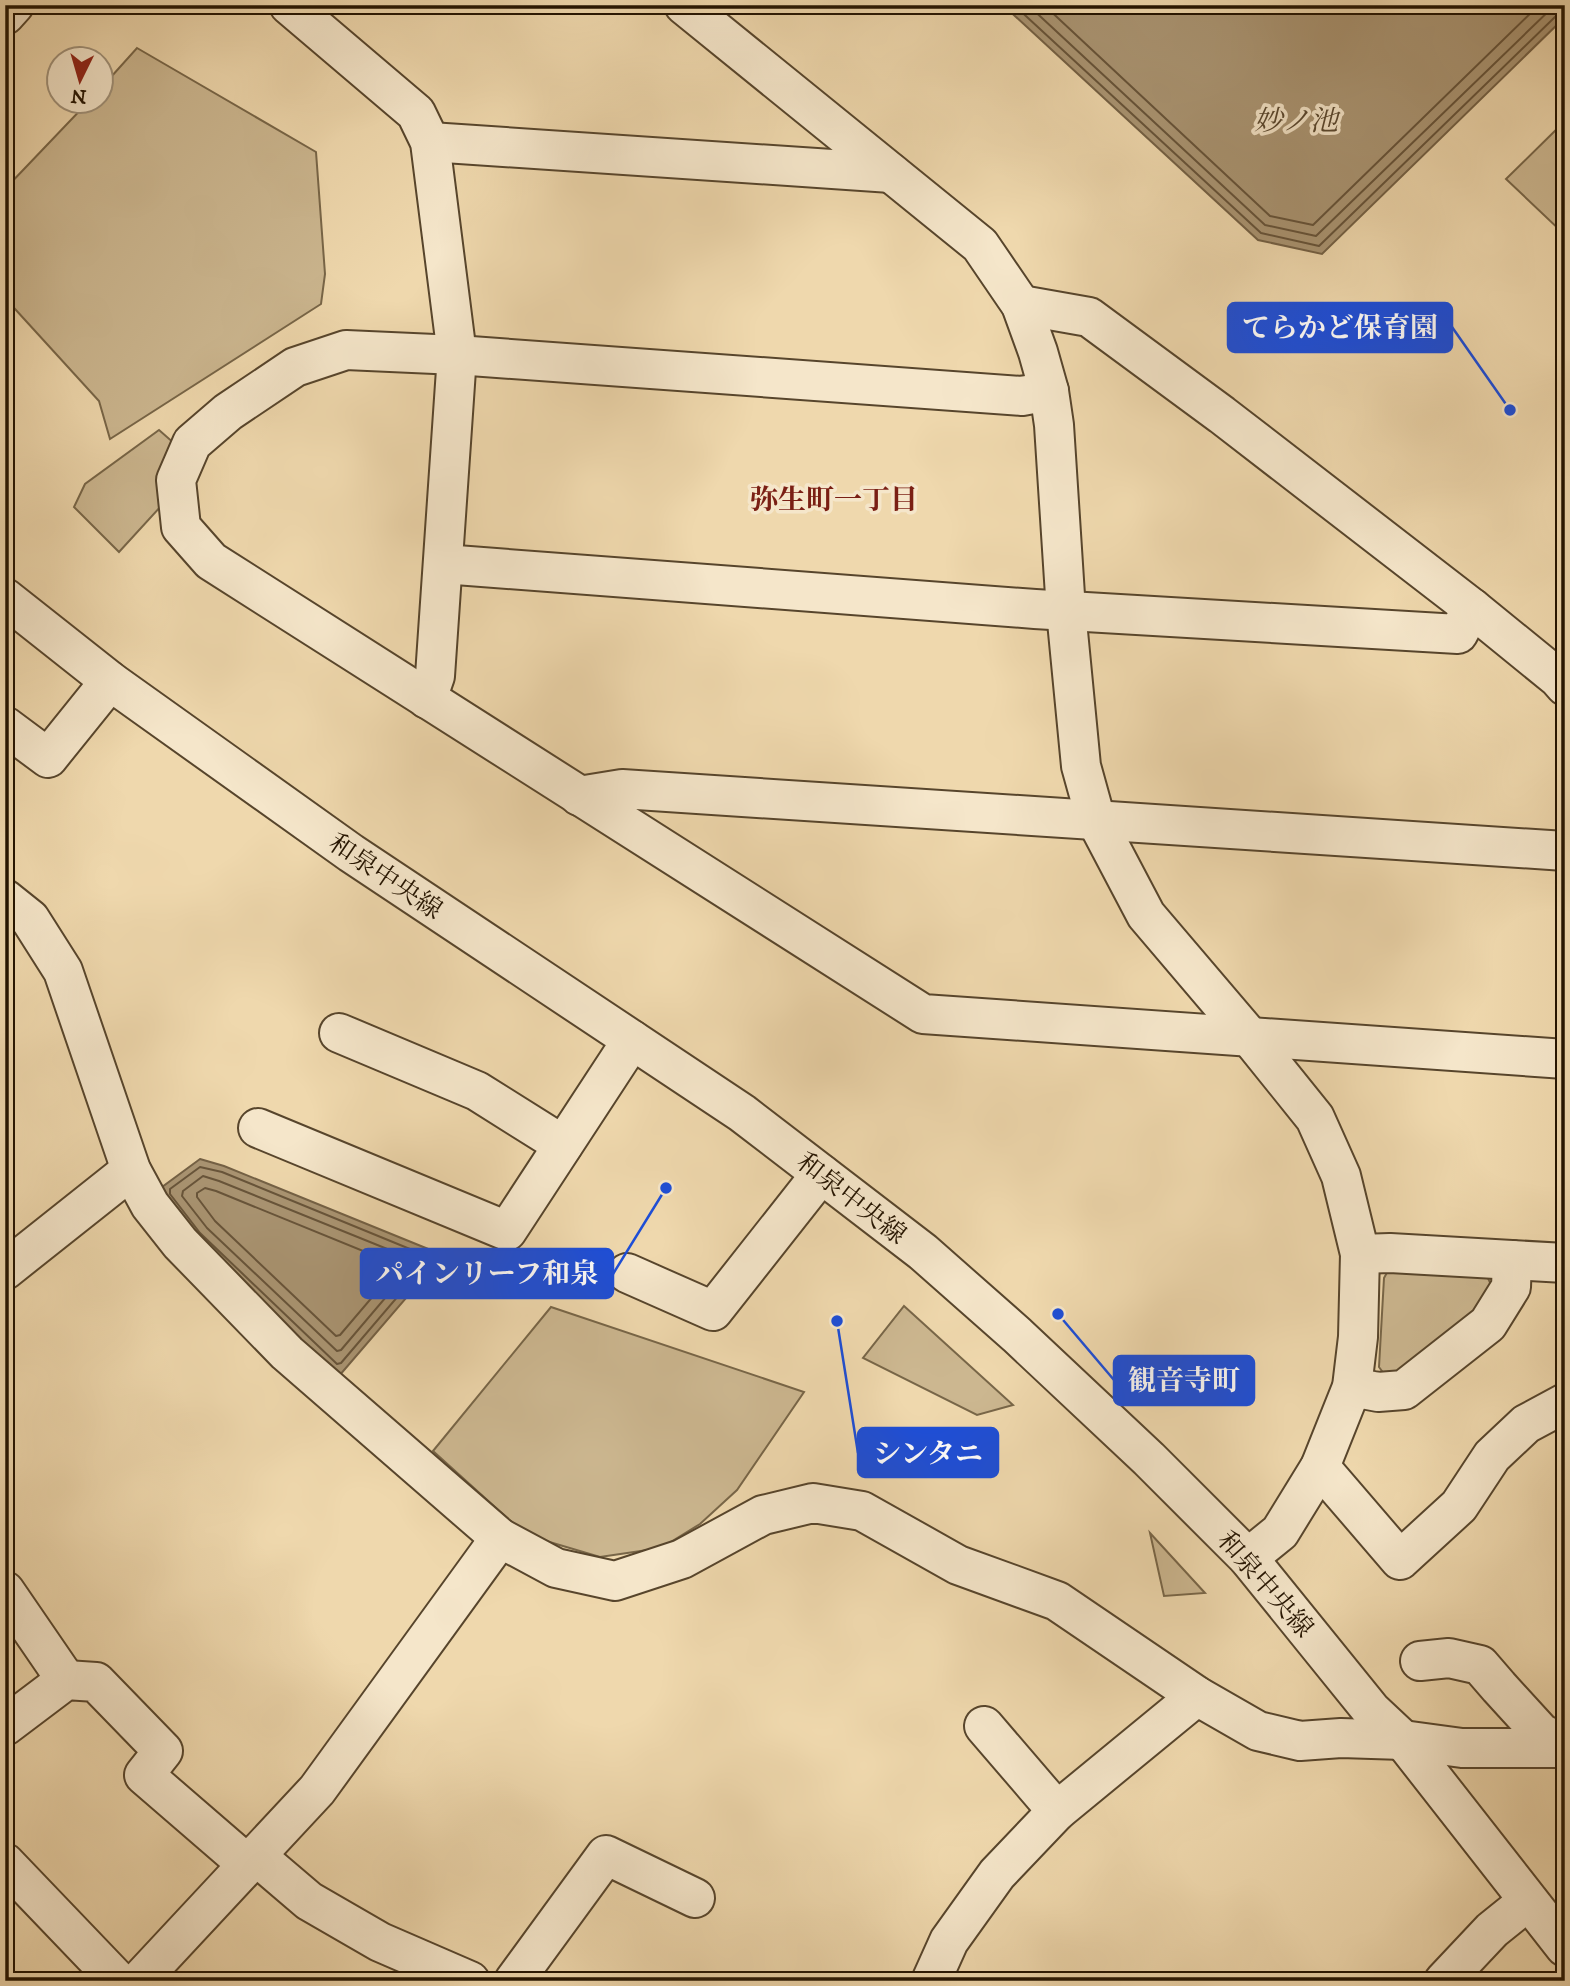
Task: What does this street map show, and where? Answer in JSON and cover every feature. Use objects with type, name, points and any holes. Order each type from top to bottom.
[{"type":"street","points":[[5,15],[14,5]]},
{"type":"street","points":[[289,5],[416,113],[430,142],[457,355],[435,676],[427,699]]},
{"type":"street","points":[[684,5],[980,245],[1021,304],[1049,391],[1054,425],[1066,611],[1081,766],[1096,820],[1146,915],[1315,1118],[1341,1177],[1360,1254],[1358,1337],[1352,1387],[1320,1467],[1280,1532],[1248,1558]]},
{"type":"street","points":[[430,142],[891,173]]},
{"type":"street","points":[[1021,304],[1088,317],[1222,415],[1472,608],[1558,677],[1565,686]]},
{"type":"street","points":[[1049,391],[1022,396],[457,355],[346,350],[295,367],[228,412],[192,443],[176,480],[181,527],[211,561],[923,1014],[1565,1059]]},
{"type":"street","points":[[443,564],[1066,611],[1458,634],[1472,608]]},
{"type":"street","name":"和泉中央線","points":[[6,601],[110,681],[351,853],[742,1113],[923,1252],[1017,1335],[1149,1459],[1248,1558],[1371,1710],[1403,1740],[1565,1947]]},
{"type":"street","points":[[5,726],[48,758],[110,681]]},
{"type":"street","points":[[579,796],[622,789],[1565,851]]},
{"type":"street","points":[[5,899],[30,919],[63,971],[131,1170],[150,1206],[180,1243],[287,1353],[500,1538],[556,1568],[615,1581],[682,1559],[763,1515],[813,1503],[862,1511],[958,1565],[1057,1601],[1196,1696],[1258,1731],[1300,1741],[1341,1738],[1403,1740],[1462,1748],[1565,1746]]},
{"type":"street","points":[[339,1034],[477,1091],[563,1145]]},
{"type":"street","points":[[258,1128],[507,1231],[632,1040]]},
{"type":"street","points":[[5,1270],[131,1170]]},
{"type":"street","points":[[627,1273],[712,1311],[821,1174]]},
{"type":"street","points":[[1360,1254],[1390,1253],[1565,1263]]},
{"type":"street","points":[[1352,1387],[1378,1392],[1404,1390],[1488,1324],[1511,1287],[1512,1261]]},
{"type":"street","points":[[1320,1467],[1400,1560],[1459,1506],[1492,1456],[1526,1424],[1565,1403]]},
{"type":"street","points":[[139,1981],[317,1790],[500,1538]]},
{"type":"street","points":[[5,1591],[66,1680]]},
{"type":"street","points":[[1420,1661],[1449,1658],[1480,1665],[1541,1733],[1565,1746]]},
{"type":"street","points":[[5,1726],[66,1680],[96,1682],[163,1751],[144,1775],[309,1901],[380,1942],[470,1981]]},
{"type":"street","points":[[931,1981],[949,1941],[997,1874],[1057,1811],[1196,1696]]},
{"type":"street","points":[[984,1726],[1057,1811]]},
{"type":"street","points":[[514,1981],[606,1855],[695,1898]]},
{"type":"street","points":[[5,1863],[118,1981]]},
{"type":"street","points":[[1444,1981],[1492,1930],[1528,1900]]},
{"type":"shaded area","points":[[137,48],[316,152],[325,274],[321,304],[110,439],[99,401],[5,298],[5,189],[75,116],[116,116],[116,71]]},
{"type":"shaded area","points":[[1565,121],[1565,235],[1506,179]]},
{"type":"shaded area","points":[[159,430],[175,444],[162,505],[119,552],[74,507],[85,484]]},
{"type":"shaded area","points":[[1389,1269],[1487,1276],[1493,1289],[1454,1339],[1387,1378],[1379,1367],[1384,1278]]},
{"type":"shaded area","points":[[904,1306],[1013,1405],[977,1415],[863,1358]]},
{"type":"shaded area","points":[[551,1307],[804,1392],[737,1490],[700,1524],[661,1548],[600,1557],[526,1535],[433,1451]]},
{"type":"shaded area","points":[[1150,1533],[1205,1593],[1164,1596]]},
{"type":"water","name":"妙ノ池","points":[[1003,5],[1565,5],[1565,17],[1322,254],[1258,240]]},
{"type":"water","points":[[200,1159],[224,1166],[443,1255],[339,1376],[195,1238],[158,1190]]},
{"type":"place","name":"てらかど保育園","points":[[1510,410]]},
{"type":"place","name":"パインリーフ和泉","points":[[666,1188]]},
{"type":"place","name":"観音寺町","points":[[1058,1314]]},
{"type":"place","name":"シンタニ","points":[[837,1321]]},
{"type":"district","name":"弥生町一丁目","points":[[834,499]]}]
